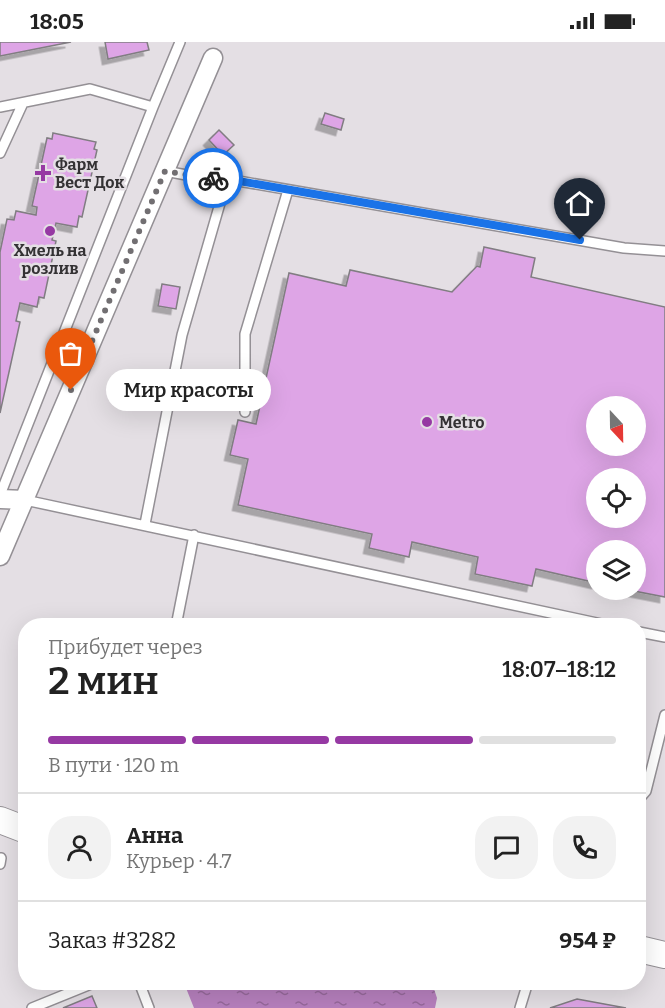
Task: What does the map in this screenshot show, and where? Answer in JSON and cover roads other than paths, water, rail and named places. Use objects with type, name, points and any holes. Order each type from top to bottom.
[{"type":"main road","points":[[0,814],[18,813]]},
{"type":"main road","points":[[0,820],[18,827]]},
{"type":"main road","points":[[646,951],[665,955]]},
{"type":"street","points":[[0,556],[213,58]]},
{"type":"street","points":[[0,499],[25,500]]},
{"type":"lane","points":[[0,495],[180,42]]},
{"type":"lane","points":[[0,107],[90,89],[153,107]]},
{"type":"lane","points":[[0,153],[23,103]]},
{"type":"lane","points":[[165,171],[197,177],[227,179],[624,248],[665,251]]},
{"type":"lane","points":[[145,524],[182,335],[227,179]]},
{"type":"lane","points":[[245,412],[245,334],[288,190]]},
{"type":"lane","points":[[25,500],[574,618]]},
{"type":"lane","points":[[178,618],[195,535]]},
{"type":"lane","points":[[646,633],[665,637]]},
{"type":"lane","points":[[646,791],[665,715]]},
{"type":"lane","points":[[32,1008],[76,990]]},
{"type":"lane","points":[[142,990],[149,1008]]},
{"type":"lane","points":[[520,1008],[526,990]]},
{"type":"water","points":[[187,990],[434,990],[437,998],[435,1008],[194,1008]]},
{"type":"place","name":"Фарм Вест Док","points":[[43,173]]},
{"type":"place","name":"Хмель на розлив","points":[[50,231]]},
{"type":"place","name":"Мир красоты","points":[[71,390]]},
{"type":"place","name":"Metro","points":[[427,422]]}]
